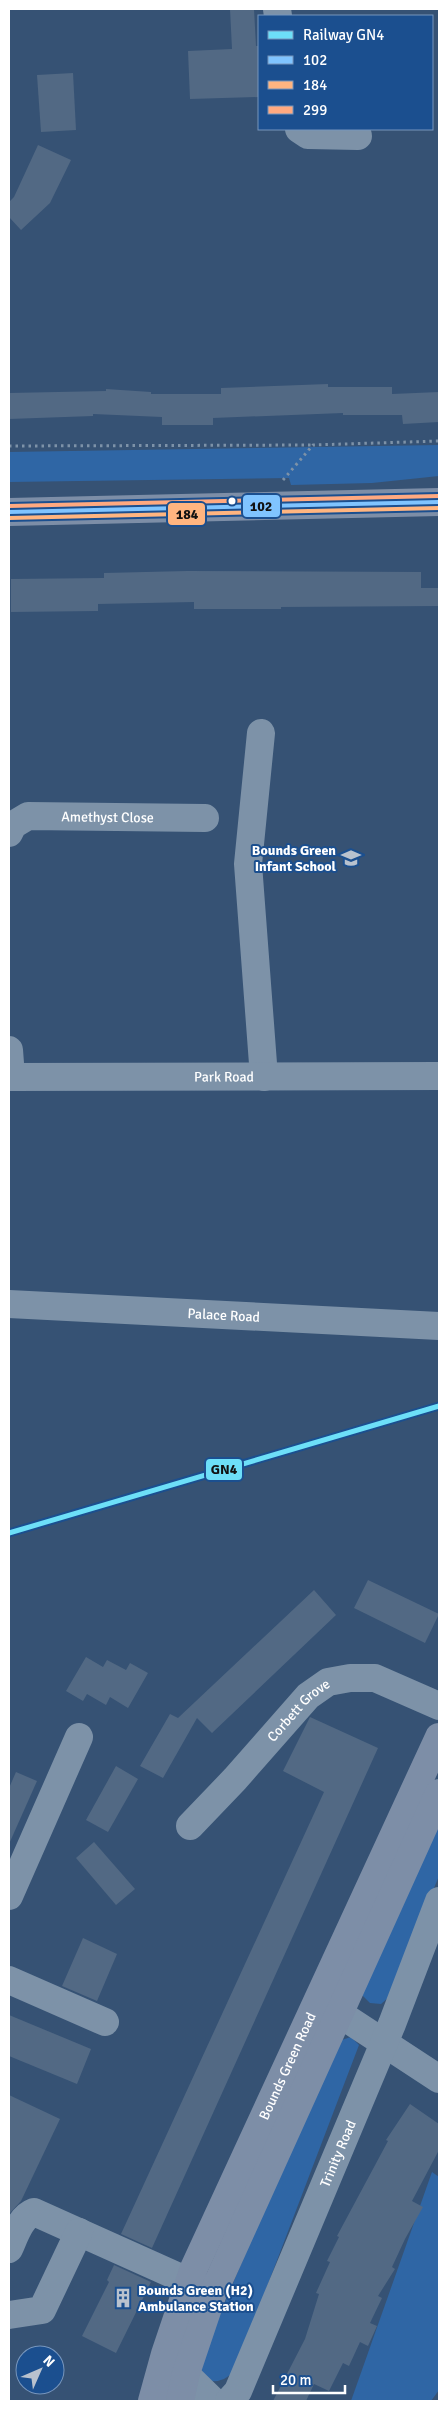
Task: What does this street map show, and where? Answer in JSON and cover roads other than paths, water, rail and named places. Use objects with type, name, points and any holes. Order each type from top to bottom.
[{"type":"main road","points":[[9,512],[439,502]]},
{"type":"main road","name":"Bounds Green Road","points":[[152,2401],[165,2354],[201,2288],[334,1995],[439,1737]]},
{"type":"main road","name":"Bounds Green Road","points":[[334,1995],[439,1793]]},
{"type":"main road","name":"Bounds Green Road","points":[[180,2401],[201,2288]]},
{"type":"street","points":[[300,130],[308,135],[358,136]]},
{"type":"street","points":[[260,733],[248,864],[264,1077]]},
{"type":"street","name":"Amethyst Close","points":[[10,825],[28,816],[205,818]]},
{"type":"street","points":[[9,1050],[10,1077]]},
{"type":"street","name":"Park Road","points":[[10,1077],[439,1076]]},
{"type":"street","name":"Palace Road","points":[[9,1304],[439,1326]]},
{"type":"street","name":"Corbett Grove","points":[[190,1826],[235,1780],[308,1696],[328,1682],[350,1678],[375,1678],[439,1706]]},
{"type":"street","points":[[10,1894],[79,1737]]},
{"type":"street","name":"Trinity Road","points":[[229,2401],[238,2391],[387,2038],[439,1901]]},
{"type":"street","points":[[9,1980],[105,2022]]},
{"type":"street","points":[[334,1995],[439,2079]]},
{"type":"street","points":[[9,2249],[24,2219],[34,2212],[201,2288]]},
{"type":"street","points":[[9,2315],[42,2310],[79,2232]]},
{"type":"street","points":[[165,2354],[212,2401]]},
{"type":"rail line","name":"GN4","points":[[9,1533],[439,1406]]},
{"type":"place","name":"Bounds Green Infant School","points":[[351,858]]},
{"type":"place","name":"Bounds Green (H2) Ambulance Station","points":[[123,2298]]}]
